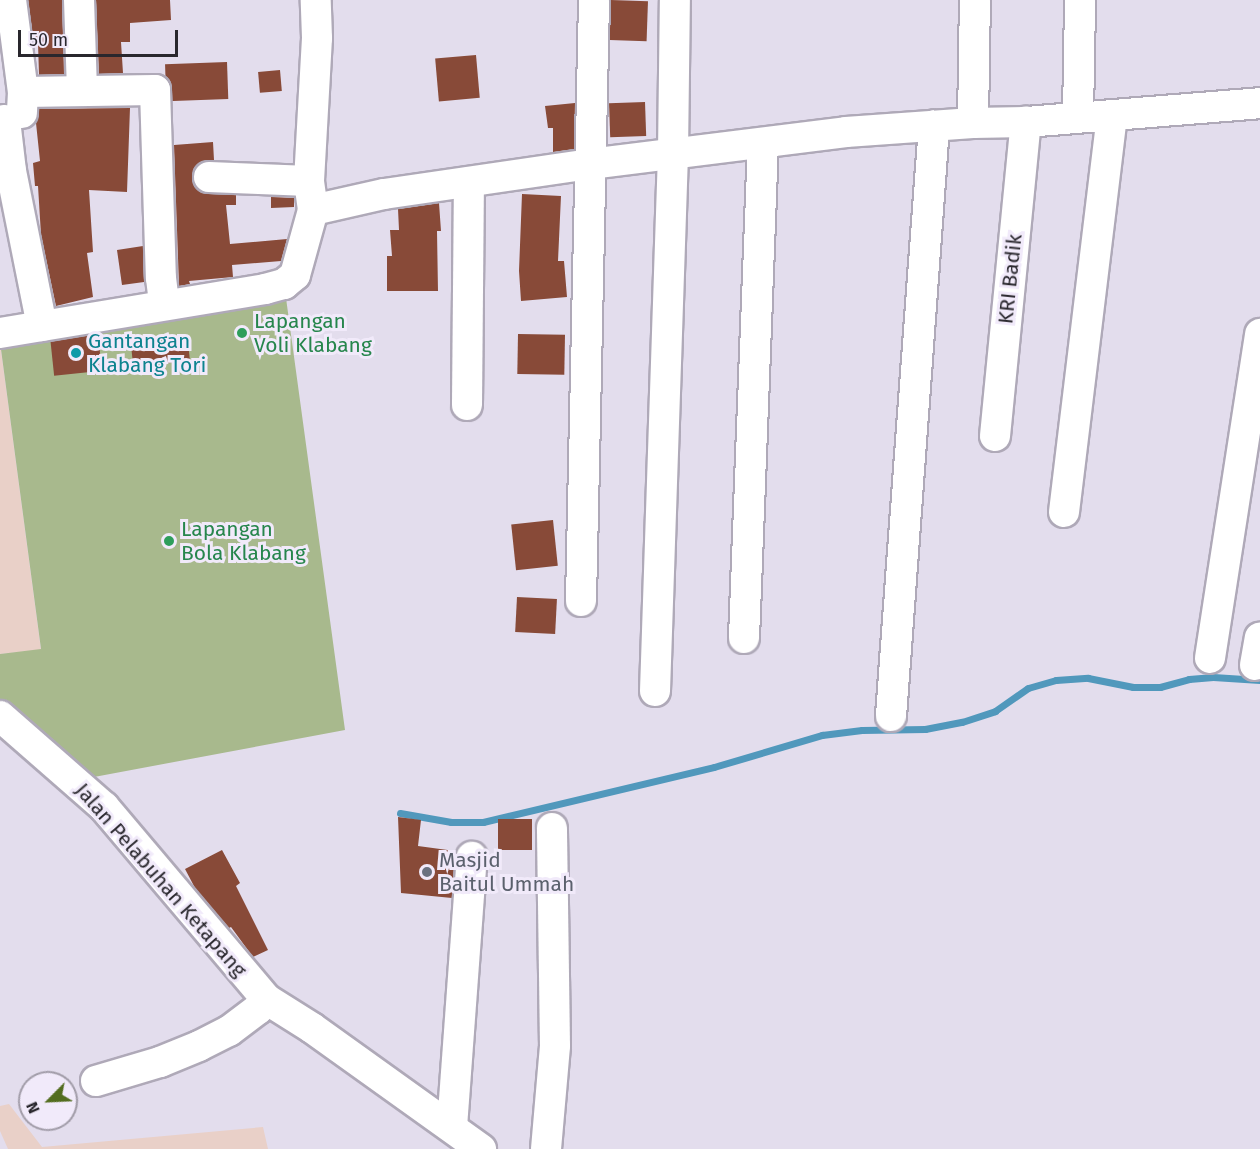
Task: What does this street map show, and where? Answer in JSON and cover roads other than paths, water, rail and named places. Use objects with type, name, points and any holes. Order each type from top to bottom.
[{"type":"street","points":[[10,0],[23,92],[22,113],[18,118],[2,120],[42,326]]},
{"type":"street","points":[[80,0],[82,92]]},
{"type":"street","points":[[0,333],[265,289],[284,284],[295,275],[313,210],[309,181],[318,38],[316,0]]},
{"type":"street","points":[[581,601],[594,0]]},
{"type":"street","points":[[655,691],[673,154],[675,0]]},
{"type":"street","points":[[973,123],[975,0]]},
{"type":"street","points":[[1078,117],[1080,0]]},
{"type":"street","points":[[23,92],[155,90],[161,279],[164,304]]},
{"type":"street","points":[[313,210],[384,194],[590,164],[846,132],[973,123],[1026,122],[1260,103]]},
{"type":"street","points":[[1064,512],[1112,115]]},
{"type":"street","name":"KRI Badik","points":[[995,436],[1026,122]]},
{"type":"street","points":[[891,716],[934,126]]},
{"type":"street","points":[[744,638],[763,143]]},
{"type":"street","points":[[209,177],[309,181]]},
{"type":"street","points":[[467,405],[469,182]]},
{"type":"street","points":[[1210,658],[1260,334]]},
{"type":"street","name":"Jalan Pelabuhan Ketapang","points":[[0,716],[104,807],[266,999],[312,1028],[481,1149]]},
{"type":"street","points":[[546,1149],[555,1046],[552,828]]},
{"type":"street","points":[[452,1127],[472,857]]},
{"type":"street","points":[[96,1081],[160,1062],[199,1046],[229,1031],[258,1009],[266,999]]},
{"type":"waterway","points":[[400,813],[451,822],[483,822],[714,767],[822,735],[862,730],[925,729],[962,722],[995,711],[1028,688],[1056,680],[1088,678],[1133,687],[1160,687],[1189,679],[1213,677],[1260,680]]},
{"type":"place","name":"Lapangan Voli Klabang","points":[[242,333]]},
{"type":"place","name":"Gantangan Klabang Tori","points":[[76,353]]},
{"type":"place","name":"Lapangan Bola Klabang","points":[[169,541]]},
{"type":"place","name":"Masjid Baitul Ummah","points":[[427,872]]}]
